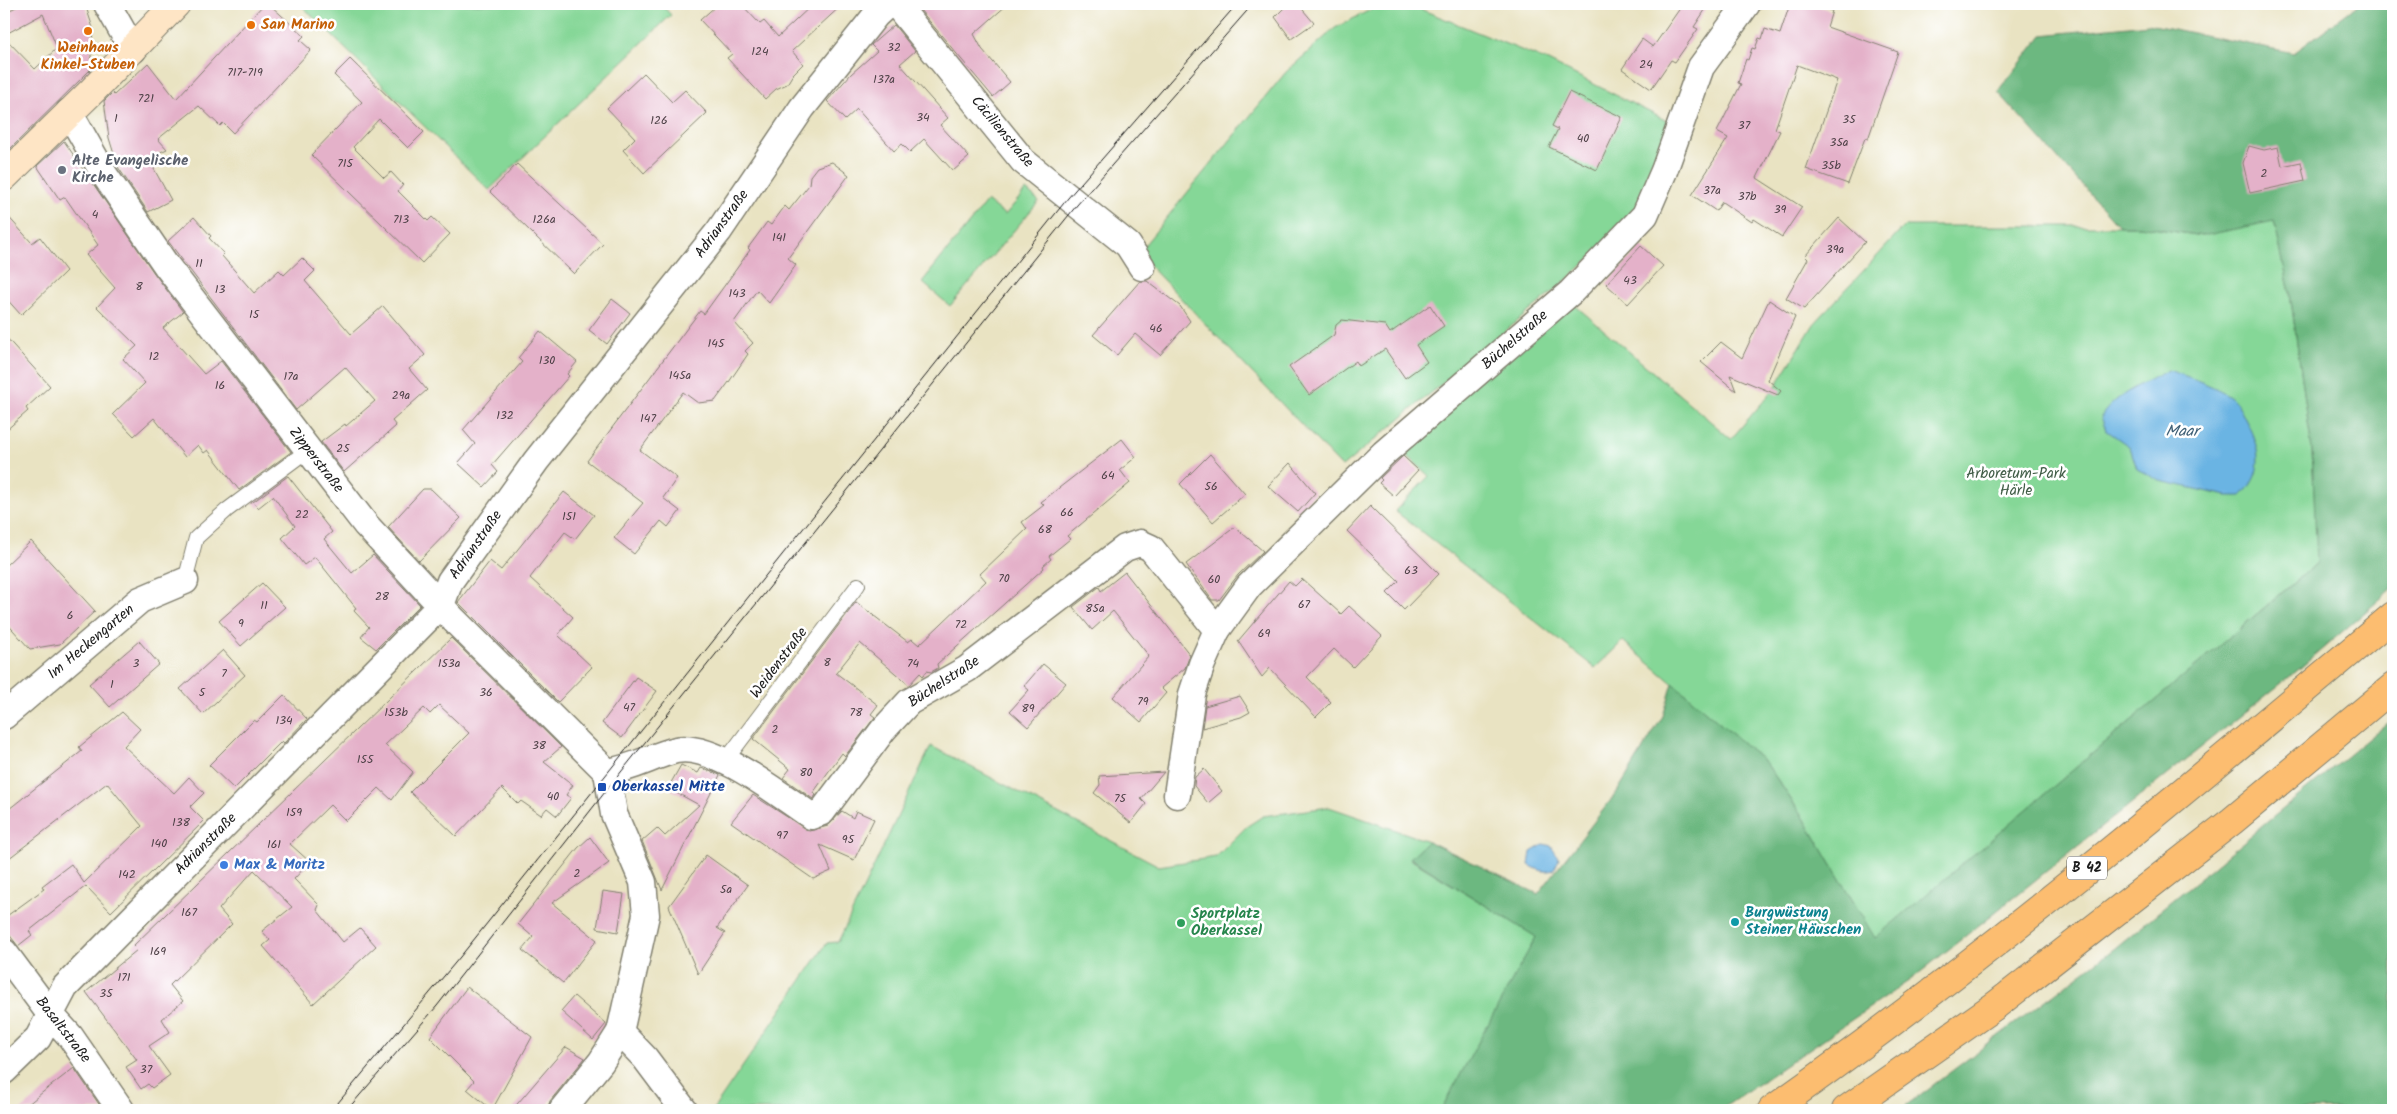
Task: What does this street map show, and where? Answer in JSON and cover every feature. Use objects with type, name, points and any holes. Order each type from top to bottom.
[{"type":"highway","name":"B 42","points":[[1772,1110],[1859,1048],[1973,960],[2211,768],[2393,616]]},
{"type":"highway","points":[[1846,1110],[1996,1005],[2232,821],[2393,687]]},
{"type":"main road","points":[[4,177],[133,50],[176,4]]},
{"type":"street","points":[[107,4],[133,50]]},
{"type":"street","name":"Adrianstraße","points":[[4,1071],[38,1038],[65,987],[441,605],[450,581],[536,461],[719,232],[802,108],[876,14],[888,4]]},
{"type":"street","name":"Cäcilienstraße","points":[[896,4],[1023,161],[1128,244],[1142,267]]},
{"type":"street","name":"Büchelstraße","points":[[1177,795],[1192,694],[1202,664],[1217,630],[1249,586],[1363,473],[1571,292],[1645,215],[1664,171],[1701,67],[1747,4]]},
{"type":"street","name":"Zipperstraße","points":[[69,112],[104,174],[166,265],[366,525],[441,605],[607,772]]},
{"type":"street","name":"Büchelstraße","points":[[607,772],[624,770],[677,750],[698,752],[726,760],[811,816],[822,812],[883,730],[909,702],[967,669],[1125,548],[1140,542],[1151,548],[1217,630]]},
{"type":"street","name":"Im Heckengarten","points":[[4,716],[140,600],[185,581]]},
{"type":"street","points":[[562,1110],[601,1062],[620,1032],[646,915],[643,882],[614,814],[607,772]]},
{"type":"street","name":"Basaltstraße","points":[[4,952],[50,1014],[70,1036],[121,1110]]},
{"type":"street","points":[[620,1032],[645,1058],[684,1110]]},
{"type":"lane","points":[[185,581],[196,538],[227,510],[308,450]]},
{"type":"lane","name":"Weidenstraße","points":[[726,760],[858,585]]},
{"type":"green space","points":[[300,4],[661,4],[671,15],[489,190]]},
{"type":"green space","points":[[1408,4],[1548,61],[1671,123],[1634,217],[1561,285],[1342,467],[1148,264],[1142,248],[1286,72],[1335,28],[1378,6]]},
{"type":"green space","points":[[2359,4],[2393,4],[2393,588],[2298,670],[1913,978],[1720,1110],[1441,1110],[1536,937],[1410,858],[1428,841],[1538,894],[1617,792],[1663,716],[1673,683],[1766,763],[1805,820],[1875,938],[2317,563],[2312,450],[2290,293],[2274,221],[2202,236],[2140,226],[2119,226],[1998,92],[2042,35],[2148,24],[2294,53]]},
{"type":"green space","points":[[1026,190],[1039,201],[950,306],[922,282],[987,201],[1005,215]]},
{"type":"green space","name":"Arboretum-Park Härle","points":[[2274,220],[2290,293],[2312,450],[2318,562],[1875,939],[1805,820],[1766,763],[1623,641],[1595,668],[1395,511],[1429,476],[1398,447],[1570,301],[1731,439],[1774,389],[1814,324],[1905,226],[2140,226],[2202,236]]},
{"type":"green space","points":[[2393,718],[2393,1110],[1900,1110],[2115,948]]},
{"type":"green space","name":"Sportplatz Oberkassel","points":[[931,746],[1159,866],[1216,857],[1246,827],[1263,816],[1329,807],[1428,841],[1410,859],[1537,937],[1441,1110],[713,1110],[827,943],[838,942]]},
{"type":"water","name":"Maar","points":[[2168,370],[2222,391],[2234,400],[2238,406],[2254,438],[2258,458],[2255,477],[2241,496],[2227,496],[2160,481],[2137,469],[2130,447],[2106,430],[2101,417],[2114,402],[2122,395]]},
{"type":"water","points":[[1544,844],[1551,846],[1559,859],[1554,870],[1541,870],[1529,865],[1531,852]]},
{"type":"building","points":[[22,4],[85,4],[93,28],[90,70],[4,155],[4,37],[35,69],[57,48],[43,14],[4,35],[4,13]]},
{"type":"building","points":[[264,4],[269,4],[304,36],[300,40],[311,50],[233,133],[223,123],[220,126],[199,106],[158,139],[167,149],[148,158],[171,200],[148,212],[118,167],[109,138],[104,101],[112,93],[114,95],[148,63],[176,99]]},
{"type":"building","points":[[718,4],[741,4],[760,24],[764,21],[778,37],[813,4],[843,4],[792,51],[803,64],[793,74],[787,84],[776,89],[765,99],[727,58],[732,54],[700,20]]},
{"type":"building","points":[[920,4],[1008,4],[974,34],[982,49],[1010,82],[993,97],[920,10]]},
{"type":"building","points":[[1288,4],[1298,4],[1314,23],[1291,39],[1275,17]]},
{"type":"building","points":[[1683,4],[1709,4],[1694,27],[1698,29],[1675,62],[1671,60],[1651,89],[1622,69],[1642,39],[1653,47]]},
{"type":"building","points":[[1790,4],[1812,4],[1832,11],[1827,27],[1898,52],[1868,139],[1865,138],[1848,184],[1806,169],[1837,80],[1797,65],[1775,129],[1780,131],[1757,178],[1802,207],[1782,237],[1754,219],[1752,222],[1722,202],[1716,211],[1692,195],[1728,138],[1717,132],[1741,84],[1738,83],[1746,59],[1748,60],[1752,48],[1755,49],[1759,38],[1762,39],[1765,29],[1780,34]]},
{"type":"building","points":[[894,25],[915,51],[900,64],[948,118],[940,125],[969,157],[953,171],[924,139],[910,152],[902,144],[894,151],[857,109],[845,120],[827,101],[851,74],[877,51],[871,45]]},
{"type":"building","points":[[350,59],[424,132],[408,148],[379,119],[353,147],[384,178],[391,172],[403,185],[398,191],[428,221],[432,217],[450,234],[422,263],[311,155],[362,102],[334,75]]},
{"type":"building","points":[[644,73],[672,102],[685,90],[707,113],[644,173],[623,150],[635,138],[607,108]]},
{"type":"building","points":[[1569,92],[1622,117],[1597,170],[1549,147],[1558,129],[1552,126]]},
{"type":"building","points":[[64,141],[154,273],[183,312],[163,328],[204,374],[221,361],[291,452],[239,490],[208,450],[204,453],[198,445],[185,457],[154,418],[134,436],[113,414],[145,383],[123,359],[137,346],[97,307],[115,288],[86,255],[98,245],[65,197],[60,200],[37,166]]},
{"type":"building","points":[[2249,146],[2264,150],[2278,147],[2282,166],[2301,162],[2305,181],[2250,193],[2243,163]]},
{"type":"building","points":[[832,162],[849,175],[788,258],[796,265],[769,303],[757,290],[734,322],[753,343],[745,351],[748,354],[715,401],[698,403],[683,392],[640,450],[677,478],[663,498],[680,511],[668,527],[661,521],[634,554],[614,538],[643,503],[587,461],[700,311],[704,314],[750,250],[748,248],[767,222],[771,225],[785,206],[789,210],[809,185],[810,176],[817,167]]},
{"type":"building","points":[[517,164],[603,244],[574,274],[490,192]]},
{"type":"building","points":[[4,212],[32,243],[40,237],[66,271],[21,315],[4,296]]},
{"type":"building","points":[[194,217],[211,236],[209,238],[224,254],[222,256],[254,293],[279,270],[284,275],[302,258],[315,271],[305,281],[351,334],[383,306],[425,355],[409,369],[427,390],[392,421],[396,426],[344,472],[321,442],[345,424],[346,426],[375,401],[345,367],[296,410],[168,241]]},
{"type":"building","points":[[1839,218],[1865,242],[1804,309],[1786,298],[1808,259],[1805,256]]},
{"type":"building","points":[[1641,246],[1663,266],[1628,304],[1606,284]]},
{"type":"building","points":[[1140,281],[1147,281],[1180,306],[1190,321],[1160,355],[1135,334],[1117,355],[1093,335]]},
{"type":"building","points":[[612,299],[630,313],[607,344],[589,330]]},
{"type":"building","points":[[1769,300],[1795,317],[1768,380],[1781,391],[1778,395],[1730,375],[1736,391],[1701,362],[1721,342],[1742,358]]},
{"type":"building","points":[[1430,305],[1444,326],[1416,345],[1427,362],[1405,378],[1385,349],[1359,366],[1356,361],[1309,395],[1289,367],[1334,335],[1336,325],[1342,320],[1385,325],[1390,333]]},
{"type":"building","points":[[540,331],[577,362],[567,374],[569,376],[492,465],[498,472],[484,487],[458,463],[475,444],[463,430],[522,362],[518,358]]},
{"type":"building","points":[[4,335],[50,386],[26,408],[28,411],[4,432]]},
{"type":"building","points":[[1122,439],[1136,457],[1120,470],[1130,483],[1067,536],[1070,539],[1049,556],[1051,559],[1043,566],[1044,568],[937,664],[938,668],[931,672],[927,671],[923,676],[920,673],[909,685],[860,643],[836,673],[878,705],[871,714],[875,717],[845,756],[842,753],[813,793],[816,795],[813,799],[783,778],[790,769],[753,739],[856,602],[908,642],[912,639],[919,645],[986,581],[980,574],[1027,529],[1022,522],[1044,505],[1041,502]]},
{"type":"building","points":[[1210,454],[1245,494],[1213,522],[1180,484]]},
{"type":"building","points":[[1403,456],[1418,470],[1394,496],[1379,483],[1382,480],[1380,478]]},
{"type":"building","points":[[1290,463],[1315,493],[1298,512],[1268,486]]},
{"type":"building","points":[[288,476],[332,532],[324,539],[352,573],[373,555],[420,605],[376,649],[361,637],[369,627],[354,611],[356,608],[315,557],[304,565],[282,538],[295,526],[273,496],[258,508],[253,502]]},
{"type":"building","points":[[423,489],[431,489],[461,518],[419,561],[388,527]]},
{"type":"building","points":[[564,492],[594,515],[575,539],[565,532],[530,578],[573,617],[558,635],[592,667],[558,702],[458,602],[490,561],[501,570]]},
{"type":"building","points":[[1370,506],[1439,574],[1404,610],[1387,593],[1399,581],[1347,531]]},
{"type":"building","points":[[1235,527],[1263,551],[1238,575],[1219,600],[1212,600],[1186,564]]},
{"type":"building","points":[[31,541],[95,611],[60,644],[30,649],[4,620],[4,567]]},
{"type":"building","points":[[1125,572],[1190,655],[1185,668],[1161,688],[1166,693],[1141,722],[1113,697],[1149,656],[1113,611],[1092,630],[1073,607],[1099,587],[1101,591]]},
{"type":"building","points":[[1302,579],[1341,614],[1349,606],[1382,636],[1353,667],[1334,649],[1307,677],[1331,702],[1316,717],[1270,668],[1262,677],[1238,641],[1289,581],[1295,586]]},
{"type":"building","points":[[262,583],[285,607],[241,646],[219,621]]},
{"type":"building","points":[[451,638],[561,747],[544,762],[573,785],[566,795],[571,798],[557,816],[547,808],[541,815],[521,801],[518,804],[502,788],[456,836],[410,792],[469,733],[439,705],[430,714],[424,708],[385,745],[413,772],[392,800],[379,788],[346,821],[330,805],[290,844],[310,862],[294,879],[319,905],[317,910],[343,942],[360,928],[376,946],[313,1004],[263,946],[270,940],[262,931],[292,907],[254,870],[219,909],[232,924],[170,985],[183,1001],[162,1019],[170,1032],[149,1046],[170,1075],[152,1088],[148,1084],[141,1089],[126,1067],[137,1060],[86,992],[137,950],[133,946]]},
{"type":"building","points":[[139,641],[159,664],[110,707],[89,684]]},
{"type":"building","points":[[223,650],[245,675],[203,714],[180,689]]},
{"type":"building","points":[[1043,664],[1066,683],[1028,727],[1010,711],[1029,690],[1024,686]]},
{"type":"building","points":[[636,677],[657,691],[622,738],[602,723]]},
{"type":"building","points":[[284,695],[307,719],[234,789],[209,765],[254,720],[257,722]]},
{"type":"building","points":[[1240,696],[1250,712],[1241,717],[1202,728],[1205,706]]},
{"type":"building","points":[[122,712],[140,729],[124,746],[174,793],[189,777],[204,793],[190,807],[204,821],[111,912],[86,886],[29,931],[32,935],[18,946],[4,928],[4,918],[44,889],[42,886],[71,864],[84,883],[142,826],[107,783],[4,862],[4,813],[82,751],[79,747]]},
{"type":"building","points":[[681,765],[698,773],[701,768],[720,775],[662,890],[642,841],[657,828],[665,836],[699,805],[668,788]]},
{"type":"building","points":[[1204,769],[1222,791],[1208,803],[1194,786],[1195,777]]},
{"type":"building","points":[[1164,772],[1141,799],[1146,804],[1131,823],[1094,793],[1100,785],[1099,776]]},
{"type":"building","points":[[753,795],[809,831],[828,826],[842,811],[853,818],[856,811],[874,819],[854,860],[820,845],[831,871],[813,879],[731,822]]},
{"type":"building","points":[[590,837],[609,863],[552,903],[597,940],[563,983],[522,950],[533,937],[518,924],[578,848]]},
{"type":"building","points":[[706,855],[748,885],[717,928],[725,933],[698,974],[669,906]]},
{"type":"building","points":[[603,891],[624,894],[618,932],[597,928]]},
{"type":"building","points":[[467,987],[532,1037],[492,1110],[467,1089],[474,1081],[430,1037]]},
{"type":"building","points":[[574,996],[606,1024],[593,1040],[561,1011]]},
{"type":"building","points":[[566,1047],[585,1058],[550,1101],[547,1110],[512,1110]]},
{"type":"building","points":[[74,1068],[103,1110],[21,1110],[43,1092]]},
{"type":"tram line","points":[[332,1110],[460,957],[1068,198],[1237,4]]},
{"type":"tram line","points":[[347,1110],[437,1006],[609,787],[1077,205],[1253,4]]},
{"type":"place","name":"San Marino","points":[[251,25]]},
{"type":"place","name":"Weinhaus Kinkel-Stuben","points":[[88,31]]},
{"type":"place","name":"Alte Evangelische Kirche","points":[[62,170]]},
{"type":"place","name":"Oberkassel Mitte","points":[[602,787]]},
{"type":"place","name":"Max & Moritz","points":[[224,865]]},
{"type":"place","name":"Burgwüstung Steiner Häuschen","points":[[1735,922]]},
{"type":"place","name":"Sportplatz Oberkassel","points":[[1181,923]]}]
